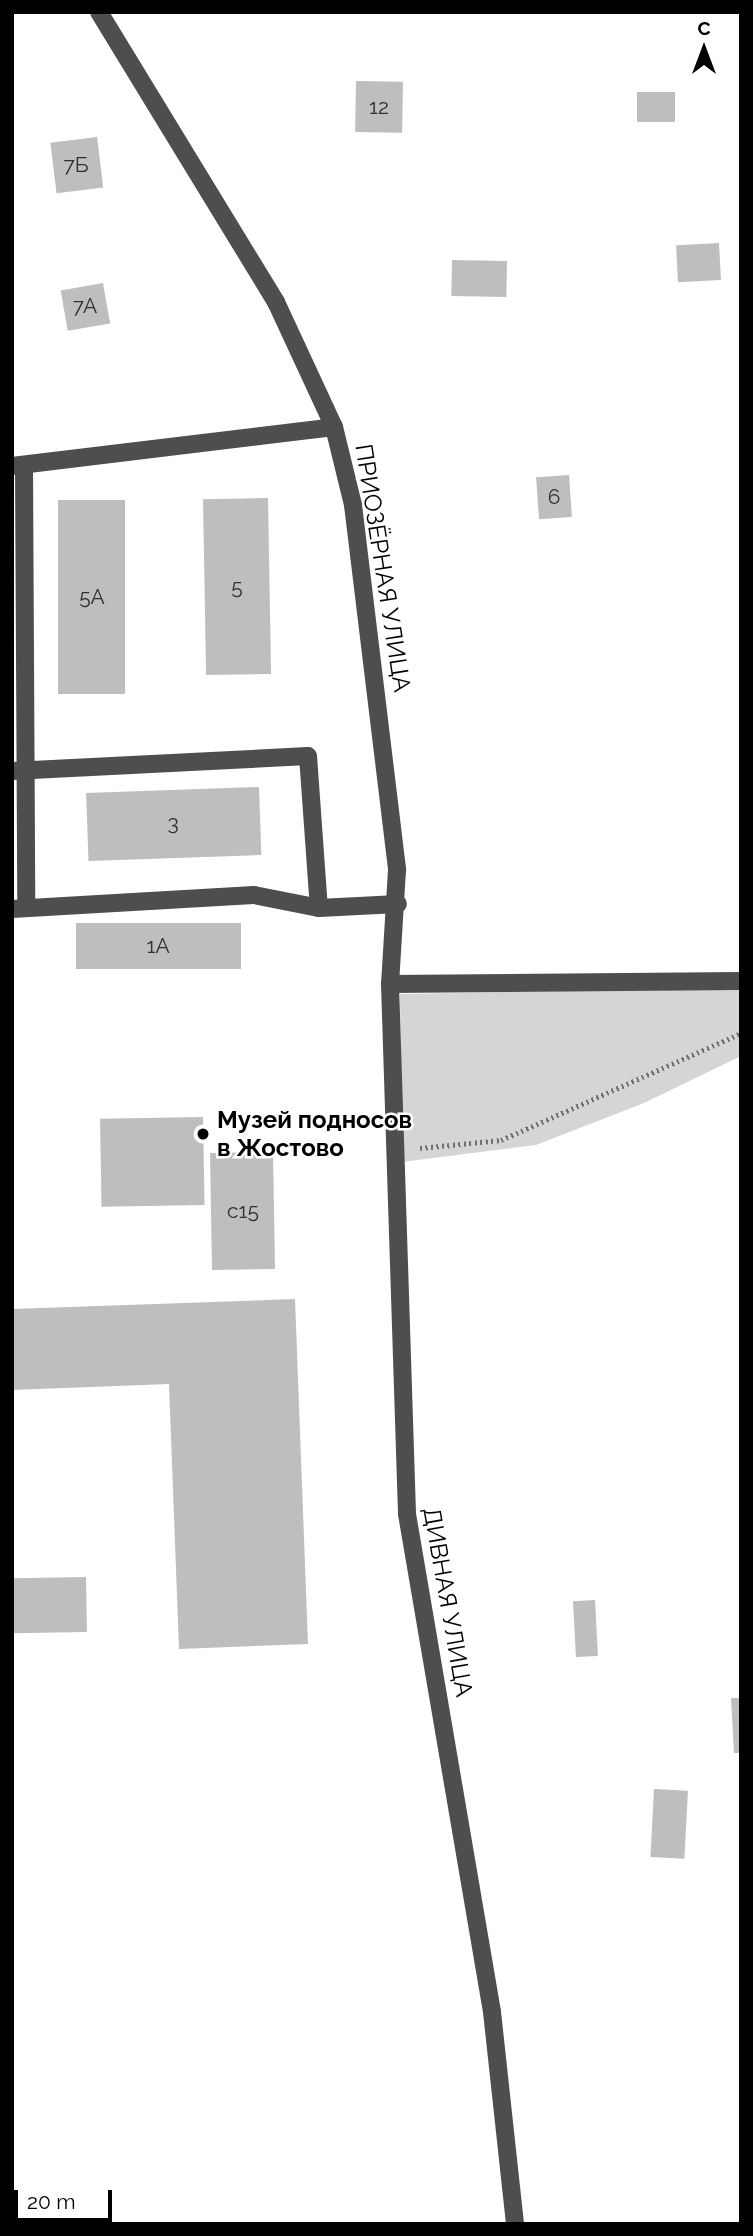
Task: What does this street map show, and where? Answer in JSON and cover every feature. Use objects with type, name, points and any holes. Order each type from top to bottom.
[{"type":"street","name":"ПРИОЗЁРНАЯ УЛИЦА","points":[[99,12],[276,302],[334,427],[354,505],[376,664],[398,904],[390,984]]},
{"type":"street","points":[[334,427],[18,466],[19,908],[254,895],[318,908],[398,904]]},
{"type":"street","points":[[18,771],[308,756],[318,908]]},
{"type":"street","points":[[390,984],[741,981]]},
{"type":"street","name":"ДИВНАЯ УЛИЦА","points":[[390,984],[407,1514],[492,2012],[514,2224]]},
{"type":"path","points":[[395,1150],[501,1140],[741,1033]]},
{"type":"shaded area","points":[[741,988],[741,1056],[644,1103],[536,1145],[402,1162],[400,994]]},
{"type":"building","points":[[356,81],[403,82],[402,133],[355,132]]},
{"type":"building","points":[[637,92],[675,92],[675,122],[637,122]]},
{"type":"building","points":[[97,137],[103,188],[57,193],[50,143]]},
{"type":"building","points":[[719,243],[721,280],[678,282],[676,245]]},
{"type":"building","points":[[452,260],[507,261],[506,297],[451,296]]},
{"type":"building","points":[[103,283],[110,323],[68,331],[61,290]]},
{"type":"building","points":[[569,475],[572,517],[539,519],[536,477]]},
{"type":"building","points":[[268,498],[271,674],[206,675],[203,499]]},
{"type":"building","points":[[58,500],[125,500],[125,694],[58,694]]},
{"type":"building","points":[[259,787],[261,855],[88,861],[86,793]]},
{"type":"building","points":[[76,923],[241,923],[241,969],[76,969]]},
{"type":"building","points":[[203,1117],[205,1205],[102,1207],[100,1119]]},
{"type":"building","points":[[273,1152],[275,1269],[212,1270],[210,1153]]},
{"type":"building","points":[[295,1299],[308,1644],[179,1649],[169,1384],[12,1390],[12,1309]]},
{"type":"building","points":[[86,1577],[87,1632],[13,1633],[12,1578]]},
{"type":"building","points":[[595,1600],[598,1656],[576,1657],[573,1601]]},
{"type":"building","points":[[731,1698],[741,1698],[741,1753],[734,1753]]},
{"type":"building","points":[[654,1789],[688,1791],[684,1859],[650,1857]]},
{"type":"place","name":"Музей подносов в Жостово","points":[[203,1134]]}]
